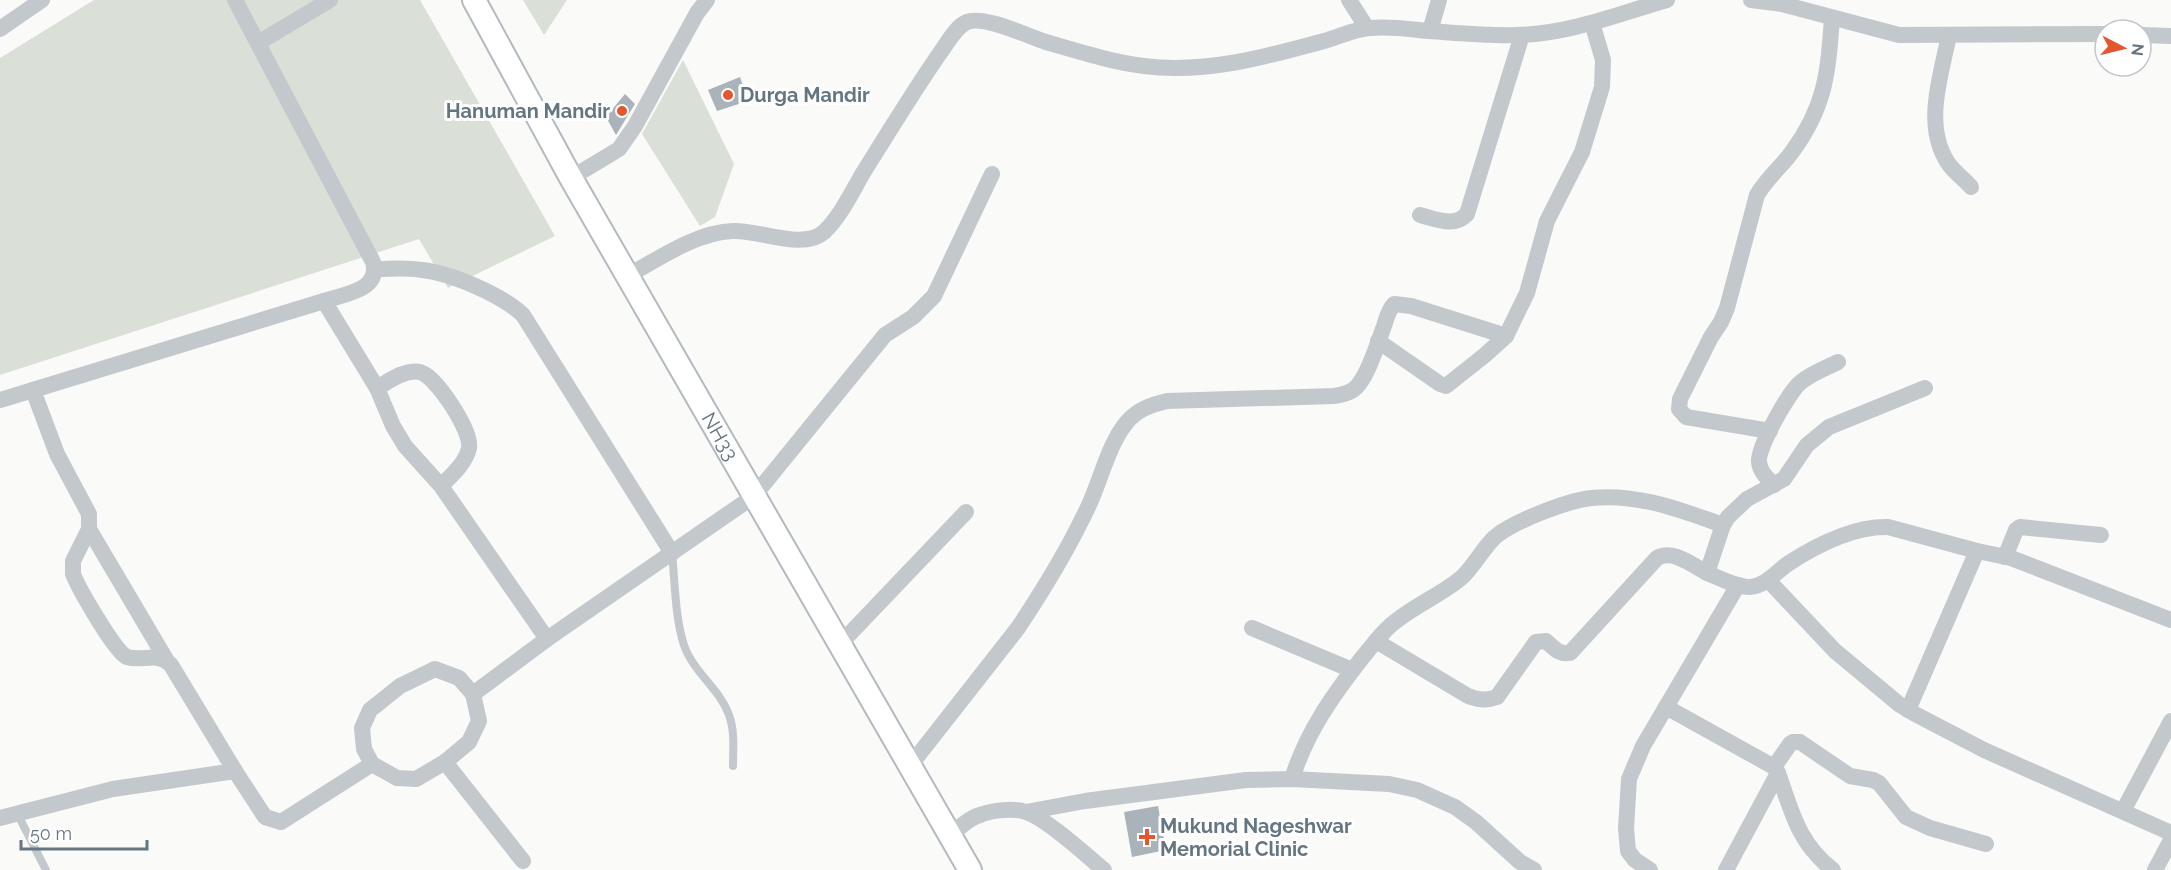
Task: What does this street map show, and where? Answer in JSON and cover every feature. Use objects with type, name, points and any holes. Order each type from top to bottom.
[{"type":"main road","name":"NH33","points":[[474,0],[571,178],[970,870]]},
{"type":"street","points":[[0,29],[42,0]]},
{"type":"street","points":[[0,400],[324,301],[373,280],[375,269],[368,252],[235,0]]},
{"type":"street","points":[[258,43],[330,0]]},
{"type":"street","points":[[571,178],[619,148],[635,126],[697,13],[707,0]]},
{"type":"street","points":[[1349,0],[1367,28]]},
{"type":"street","points":[[1430,31],[1439,0]]},
{"type":"street","points":[[629,275],[692,242],[715,233],[753,231],[800,240],[813,238],[823,233],[849,197],[921,80],[956,31],[967,22],[976,20],[1128,64],[1173,69],[1240,62],[1367,28],[1522,35],[1562,30],[1667,0]]},
{"type":"street","points":[[1751,0],[1776,2],[1899,35],[2093,34]]},
{"type":"street","points":[[1770,431],[1686,417],[1679,409],[1680,399],[1721,322],[1757,195],[1764,182],[1791,154],[1804,135],[1821,98],[1826,81],[1832,18]]},
{"type":"street","points":[[1378,341],[1446,386],[1506,336],[1527,293],[1548,221],[1582,152],[1598,106],[1604,72],[1601,49],[1592,23]]},
{"type":"street","points":[[1419,215],[1455,222],[1462,220],[1467,214],[1522,35]]},
{"type":"street","points":[[1949,35],[1934,123],[1943,155],[1949,165],[1971,187]]},
{"type":"street","points":[[2153,35],[2171,36]]},
{"type":"street","points":[[473,694],[547,639],[754,496],[885,335],[913,316],[934,296],[992,174]]},
{"type":"street","points":[[375,269],[411,268],[437,272],[496,296],[523,315],[672,553]]},
{"type":"street","points":[[324,301],[377,388],[393,426],[405,446],[441,486],[547,639]]},
{"type":"street","points":[[909,767],[1018,628],[1061,558],[1089,505],[1119,432],[1138,411],[1167,401],[1346,394],[1355,389],[1361,381],[1389,310],[1394,304],[1411,306],[1506,336]]},
{"type":"street","points":[[1774,484],[1761,471],[1758,460],[1760,450],[1790,393],[1801,382],[1838,362]]},
{"type":"street","points":[[377,388],[403,374],[419,372],[431,379],[452,406],[467,433],[469,448],[465,457],[441,486]]},
{"type":"street","points":[[1707,573],[1723,525],[1728,517],[1747,499],[1784,479],[1807,445],[1829,427],[1925,388]]},
{"type":"street","points":[[33,390],[57,454],[89,514],[89,529],[73,561],[73,574],[115,647],[127,657],[156,657],[167,661]]},
{"type":"street","points":[[1292,779],[1315,727],[1352,670],[1376,641],[1395,621],[1462,577],[1494,538],[1519,523],[1590,498],[1634,498],[1652,501],[1723,525]]},
{"type":"street","points":[[839,645],[966,512]]},
{"type":"street","points":[[1376,641],[1468,696],[1488,700],[1497,697],[1502,691],[1536,642],[1546,642],[1564,654],[1576,649],[1663,554],[1673,555],[1707,573],[1738,585],[1751,587],[1768,580],[1788,564],[1818,547],[1849,533],[1878,526],[1899,529],[2005,557],[2171,620]]},
{"type":"street","points":[[2005,557],[2016,530],[2020,527],[2101,535]]},
{"type":"street","points":[[89,529],[234,771],[265,817],[281,822],[372,764]]},
{"type":"street","points":[[1908,710],[1977,551]]},
{"type":"street","points":[[1768,580],[1835,651],[1908,710],[1984,750],[2171,833]]},
{"type":"street","points":[[1650,870],[1635,860],[1628,851],[1626,828],[1629,778],[1643,746],[1738,585]]},
{"type":"street","points":[[1252,628],[1352,670]]},
{"type":"street","points":[[435,669],[459,678],[473,694],[479,721],[469,742],[445,762],[416,779],[397,778],[372,764],[364,749],[362,728],[370,710],[400,686],[435,669]]},
{"type":"street","points":[[1666,707],[1776,770],[1801,836],[1833,870]]},
{"type":"street","points":[[2122,811],[2171,721]]},
{"type":"street","points":[[1726,870],[1776,770],[1793,742],[1800,742],[1850,776],[1879,783],[1906,817],[1930,828],[1986,844]]},
{"type":"street","points":[[445,762],[523,861]]},
{"type":"street","points":[[6,812],[113,789],[234,771]]},
{"type":"street","points":[[950,836],[969,820],[980,815],[1009,811],[1026,812],[1227,782],[1292,779],[1389,784],[1417,790],[1465,814],[1520,862],[1534,870]]},
{"type":"street","points":[[1026,812],[1063,837],[1104,870]]},
{"type":"street","points":[[2155,870],[2171,840]]},
{"type":"lane","points":[[672,553],[680,631],[684,646],[701,675],[729,713],[733,734],[733,765]]},
{"type":"lane","points":[[6,812],[46,870]]},
{"type":"shaded area","points":[[94,0],[420,0],[555,236],[448,288],[419,239],[0,375],[0,58]]},
{"type":"shaded area","points":[[523,0],[567,0],[544,35]]},
{"type":"shaded area","points":[[683,60],[734,164],[715,217],[700,226],[642,134]]},
{"type":"building","name":"Durga Mandir","points":[[740,77],[748,101],[717,111],[708,90]]},
{"type":"building","name":"Hanuman Mandir","points":[[625,94],[635,104],[616,135],[606,117]]},
{"type":"building","points":[[1158,806],[1166,850],[1132,857],[1124,812]]},
{"type":"place","name":"Durga Mandir","points":[[728,95]]},
{"type":"place","name":"Hanuman Mandir","points":[[622,111]]},
{"type":"place","name":"Mukund Nageshwar Memorial Clinic","points":[[1147,837]]}]
